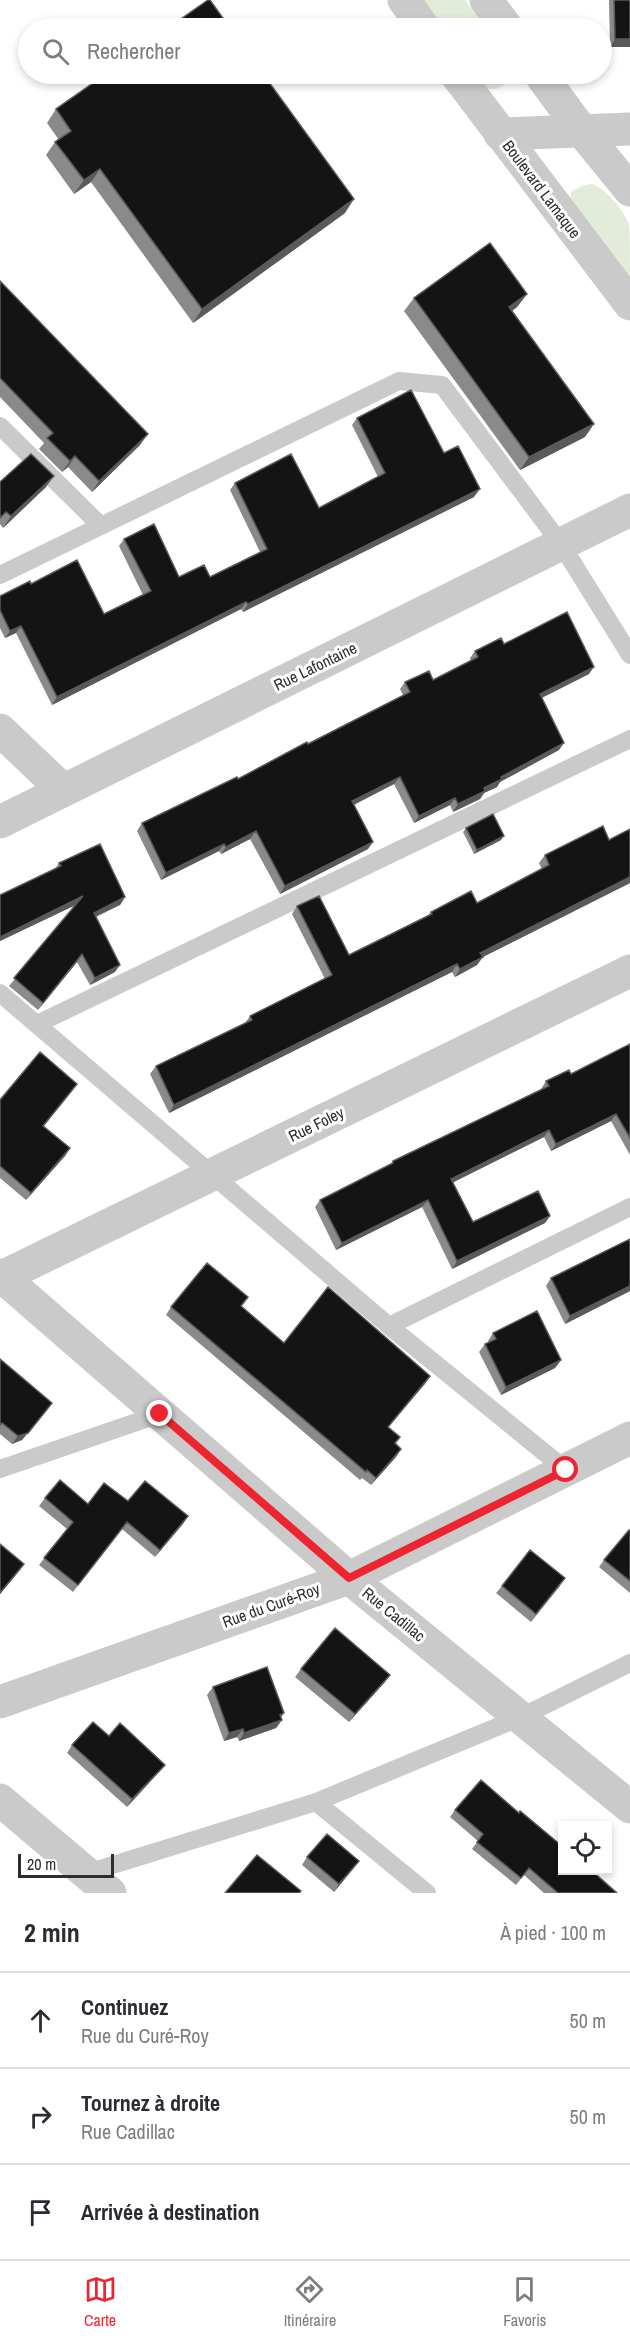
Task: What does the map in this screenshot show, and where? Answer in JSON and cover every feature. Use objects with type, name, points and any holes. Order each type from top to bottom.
[{"type":"street","points":[[404,0],[417,18]]},
{"type":"street","points":[[486,0],[500,18]]},
{"type":"street","name":"Boulevard Lamaque","points":[[463,84],[630,304]]},
{"type":"street","points":[[547,84],[630,190]]},
{"type":"street","points":[[500,134],[630,129]]},
{"type":"street","name":"Rue Lafontaine","points":[[0,822],[630,510]]},
{"type":"street","points":[[0,730],[63,790]]},
{"type":"street","name":"Rue Foley","points":[[1,1276],[630,971]]},
{"type":"street","name":"Rue Cadillac","points":[[1,1276],[349,1578],[630,1807]]},
{"type":"street","name":"Rue du Curé-Roy","points":[[0,1702],[349,1578],[630,1438]]},
{"type":"street","points":[[0,1800],[99,1883]]},
{"type":"lane","points":[[0,575],[399,381],[442,386],[561,544],[630,656]]},
{"type":"lane","points":[[0,426],[101,526]]},
{"type":"lane","points":[[37,1024],[630,739]]},
{"type":"lane","points":[[0,993],[389,1326],[566,1470]]},
{"type":"lane","points":[[389,1326],[630,1207]]},
{"type":"lane","points":[[0,1469],[160,1414]]},
{"type":"lane","points":[[99,1883],[316,1802],[521,1717],[630,1663]]},
{"type":"lane","points":[[316,1802],[427,1893]]},
{"type":"green space","points":[[419,0],[465,0],[478,18],[432,18]]},
{"type":"green space","points":[[481,84],[505,84],[496,89],[486,88]]},
{"type":"green space","points":[[592,184],[614,200],[629,224],[630,289],[570,198],[572,191]]},
{"type":"building","points":[[210,0],[223,18],[182,18]]},
{"type":"building","points":[[614,0],[630,0],[630,39],[615,39]]},
{"type":"building","points":[[92,84],[270,84],[354,199],[202,309],[100,169],[84,180],[55,142],[71,131],[56,109]]},
{"type":"building","points":[[490,243],[527,294],[509,307],[594,424],[529,457],[414,298]]},
{"type":"building","points":[[0,281],[148,434],[99,481],[75,456],[70,461],[47,438],[53,433],[0,378]]},
{"type":"building","points":[[411,390],[444,453],[458,446],[480,489],[248,604],[246,602],[57,697],[21,626],[10,631],[0,610],[0,596],[30,581],[31,584],[77,560],[104,614],[151,591],[124,539],[154,524],[179,577],[204,565],[210,577],[267,549],[235,483],[291,454],[319,508],[385,473],[357,418]]},
{"type":"building","points":[[31,454],[54,476],[11,516],[6,512],[0,518],[0,482]]},
{"type":"building","points":[[567,612],[594,667],[540,694],[564,743],[501,777],[502,779],[484,788],[485,791],[458,804],[455,798],[419,816],[400,777],[352,801],[373,842],[285,886],[256,831],[226,847],[224,844],[166,873],[142,823],[237,777],[238,779],[307,742],[308,744],[410,692],[405,682],[429,671],[433,680],[478,657],[475,651],[501,638],[504,644]]},
{"type":"building","points":[[493,814],[504,836],[477,850],[466,828]]},
{"type":"building","points":[[603,826],[609,840],[630,829],[630,877],[480,953],[483,957],[460,969],[457,964],[174,1105],[156,1066],[252,1020],[250,1016],[332,975],[297,906],[319,896],[349,955],[432,914],[431,912],[471,891],[477,903],[549,865],[545,855]]},
{"type":"building","points":[[100,844],[125,897],[94,913],[120,965],[95,978],[82,954],[43,1003],[14,978],[83,896],[0,937],[0,895],[61,866],[59,863]]},
{"type":"building","points":[[630,1044],[630,1138],[616,1114],[556,1144],[549,1130],[451,1179],[473,1222],[538,1191],[550,1216],[457,1261],[428,1200],[342,1243],[320,1200],[393,1161],[549,1086],[546,1081],[569,1070],[571,1074]]},
{"type":"building","points":[[40,1052],[77,1084],[43,1126],[70,1148],[31,1193],[0,1166],[0,1100]]},
{"type":"building","points":[[630,1239],[630,1286],[570,1316],[551,1278]]},
{"type":"building","points":[[207,1263],[248,1297],[241,1306],[284,1343],[328,1287],[430,1376],[388,1427],[400,1437],[395,1443],[401,1449],[376,1478],[171,1307]]},
{"type":"building","points":[[537,1311],[561,1360],[506,1387],[485,1344],[496,1339],[493,1333]]},
{"type":"building","points":[[0,1359],[52,1403],[28,1433],[18,1436],[2,1423],[0,1425]]},
{"type":"building","points":[[60,1480],[88,1504],[104,1483],[128,1501],[145,1481],[188,1516],[160,1550],[127,1522],[78,1585],[44,1558],[73,1522],[45,1498]]},
{"type":"building","points":[[630,1530],[630,1581],[604,1560]]},
{"type":"building","points":[[0,1544],[24,1564],[0,1593]]},
{"type":"building","points":[[530,1550],[565,1578],[536,1614],[502,1586]]},
{"type":"building","points":[[335,1628],[390,1675],[355,1714],[301,1669]]},
{"type":"building","points":[[267,1667],[284,1713],[280,1715],[282,1720],[244,1733],[243,1729],[229,1733],[213,1687]]},
{"type":"building","points":[[93,1722],[109,1736],[120,1723],[165,1765],[132,1799],[72,1745]]},
{"type":"building","points":[[481,1780],[558,1843],[558,1875],[597,1875],[617,1893],[558,1893],[529,1868],[521,1878],[477,1842],[483,1834],[455,1810]]},
{"type":"building","points":[[327,1834],[359,1861],[339,1884],[307,1857]]},
{"type":"building","points":[[257,1855],[301,1891],[299,1893],[225,1893]]},
{"type":"route","points":[[160,1414],[349,1578],[566,1470]]}]
